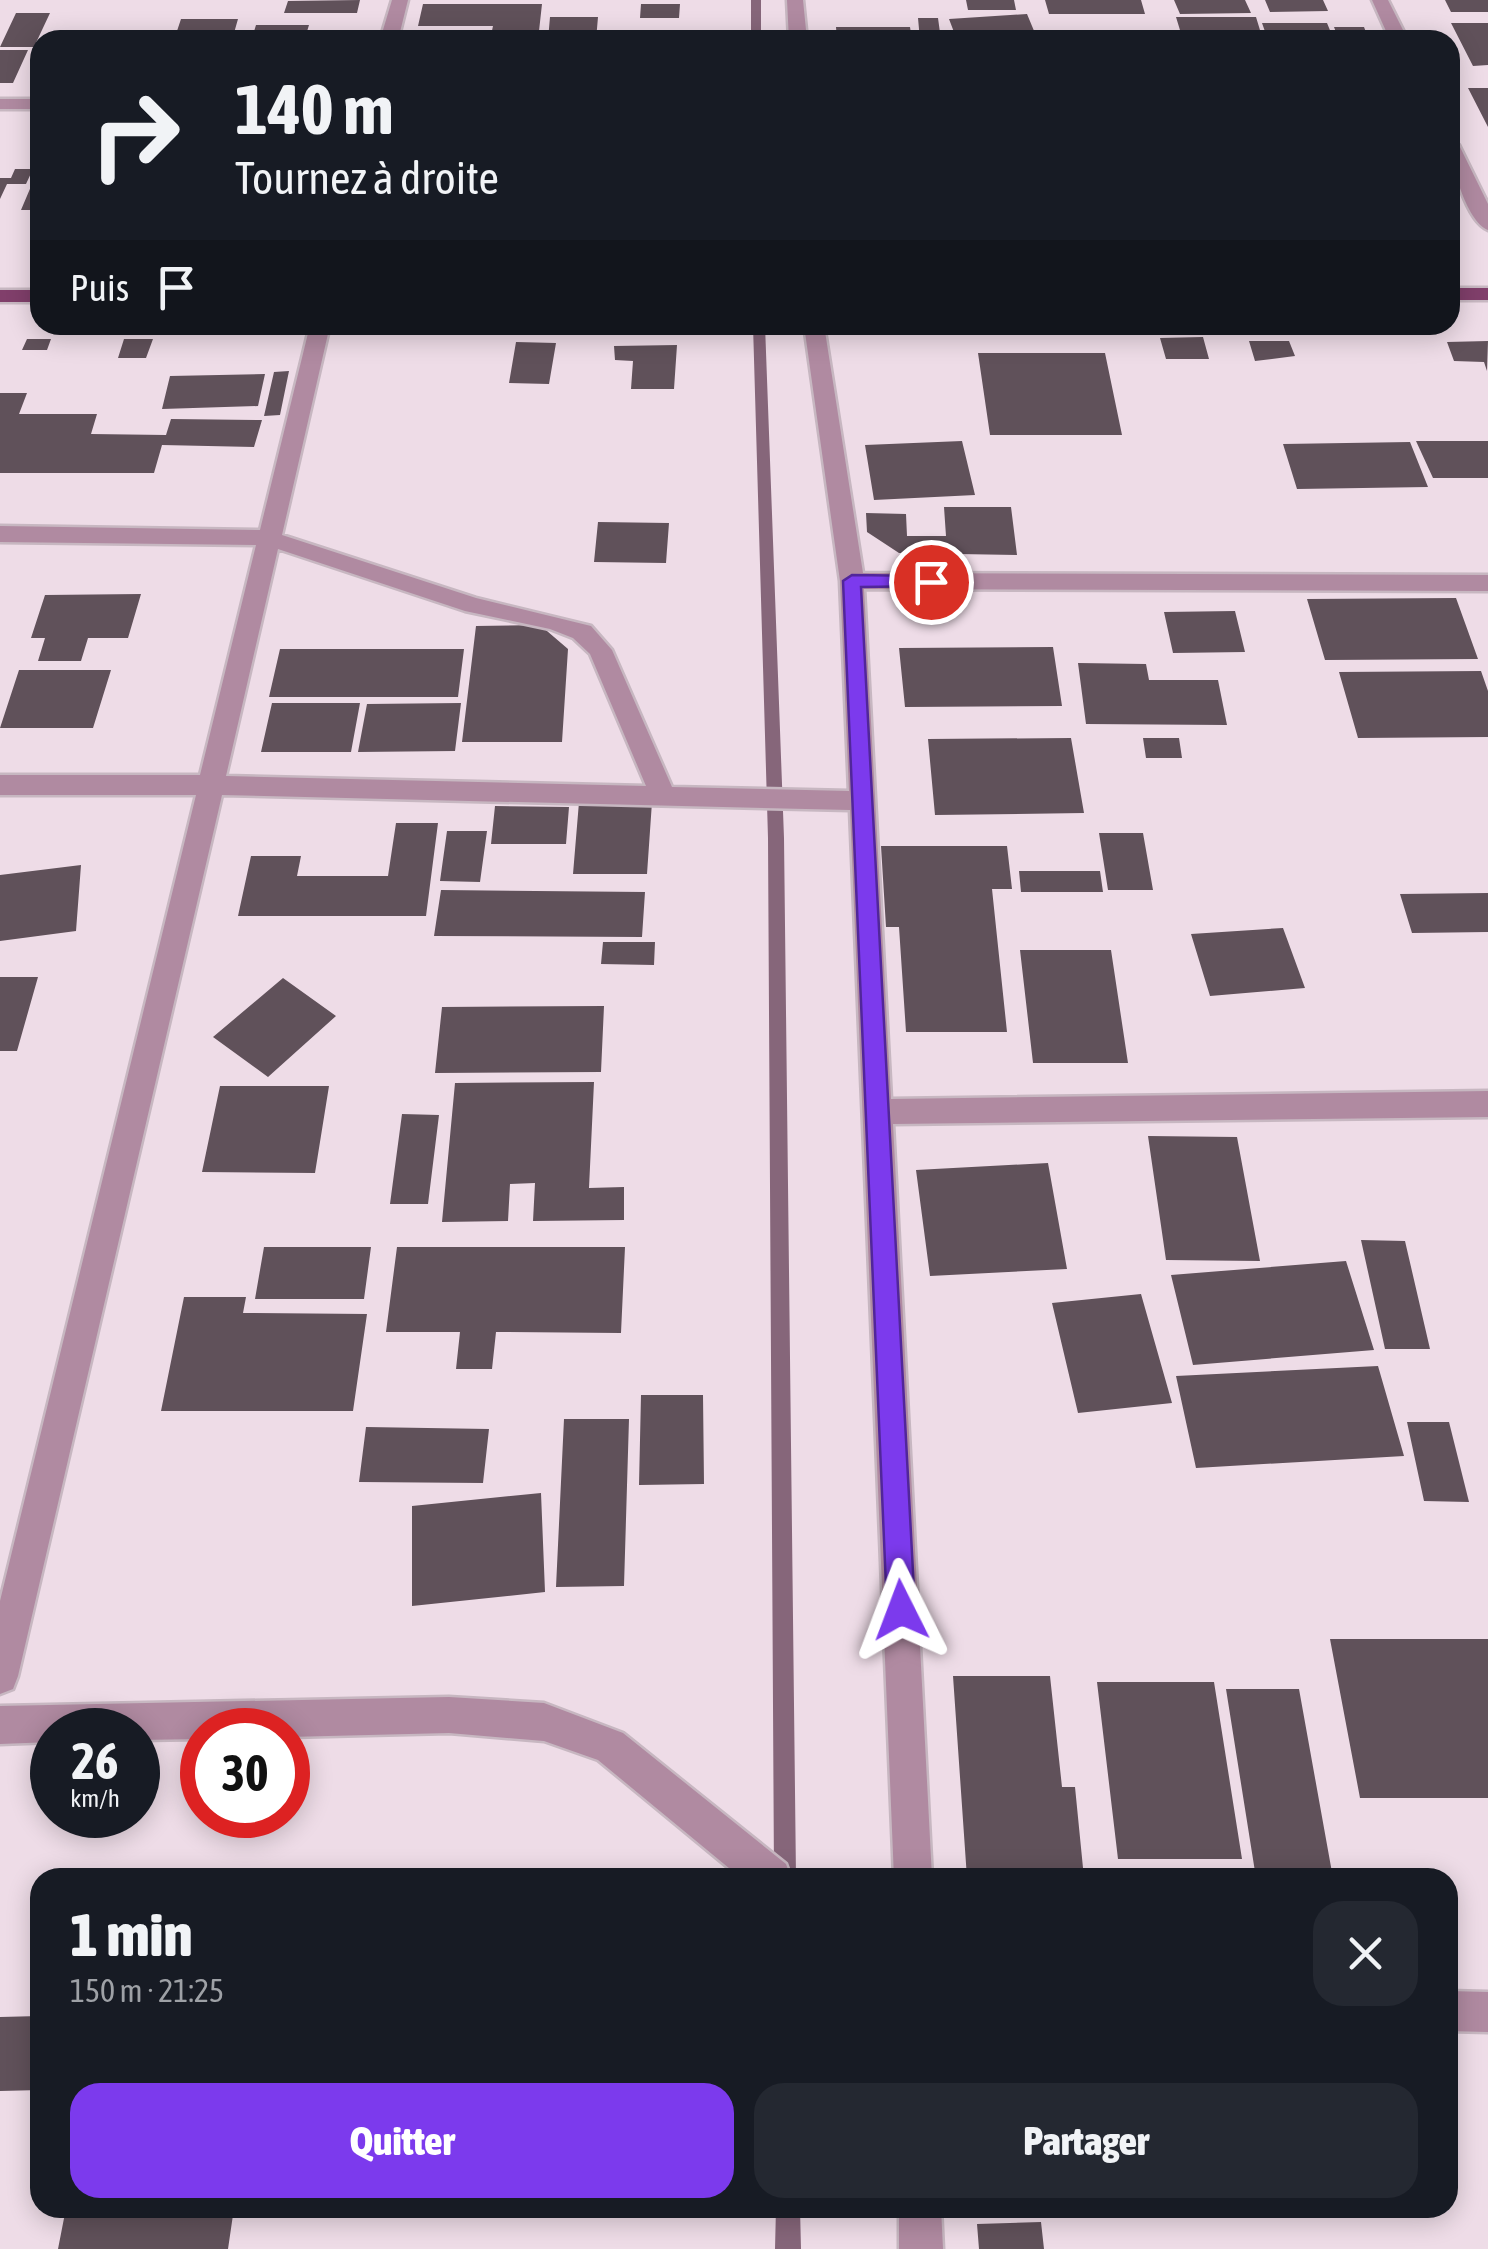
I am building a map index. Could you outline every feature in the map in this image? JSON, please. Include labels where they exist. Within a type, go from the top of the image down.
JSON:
[{"type":"main road","points":[[1460,294],[1488,294]]},
{"type":"main road","points":[[0,296],[30,296]]},
{"type":"street","points":[[392,30],[400,0]]},
{"type":"street","points":[[796,0],[798,30]]},
{"type":"street","points":[[1380,0],[1394,30]]},
{"type":"street","points":[[0,104],[30,104]]},
{"type":"street","points":[[1460,166],[1488,224]]},
{"type":"street","points":[[0,1676],[318,335]]},
{"type":"street","points":[[815,335],[852,581],[914,1868]]},
{"type":"street","points":[[0,534],[268,538],[473,605],[582,632],[600,650],[662,794]]},
{"type":"street","points":[[852,581],[1488,583]]},
{"type":"street","points":[[0,785],[210,785],[863,801]]},
{"type":"street","points":[[878,1112],[1488,1104]]},
{"type":"street","points":[[0,1726],[449,1715],[544,1722],[610,1746],[760,1868]]},
{"type":"street","points":[[1458,2012],[1488,2012]]},
{"type":"street","points":[[920,2218],[921,2249]]},
{"type":"building","points":[[360,0],[357,13],[284,13],[288,1]]},
{"type":"building","points":[[966,0],[1014,0],[1016,10],[968,10]]},
{"type":"building","points":[[1045,0],[1141,0],[1145,14],[1049,14]]},
{"type":"building","points":[[1174,0],[1245,0],[1251,13],[1180,14]]},
{"type":"building","points":[[1265,0],[1323,0],[1328,11],[1270,12]]},
{"type":"building","points":[[1445,0],[1488,0],[1488,12],[1451,12]]},
{"type":"building","points":[[423,4],[542,4],[539,30],[418,26]]},
{"type":"building","points":[[641,4],[680,4],[679,18],[640,18]]},
{"type":"building","points":[[16,13],[50,13],[42,30],[30,30],[30,47],[0,47]]},
{"type":"building","points":[[1027,14],[1034,30],[953,30],[949,19]]},
{"type":"building","points":[[550,17],[598,17],[597,30],[549,30]]},
{"type":"building","points":[[1176,17],[1256,17],[1260,30],[1180,30]]},
{"type":"building","points":[[918,18],[938,18],[940,30],[919,30]]},
{"type":"building","points":[[181,19],[238,19],[235,30],[177,30]]},
{"type":"building","points":[[1262,23],[1327,23],[1330,30],[1264,30]]},
{"type":"building","points":[[1451,23],[1488,23],[1488,65],[1473,66],[1460,41],[1460,30],[1455,30]]},
{"type":"building","points":[[256,25],[309,25],[307,30],[254,30]]},
{"type":"building","points":[[836,27],[910,30],[836,30]]},
{"type":"building","points":[[1334,27],[1365,30],[1335,30]]},
{"type":"building","points":[[0,50],[28,50],[13,83],[0,83]]},
{"type":"building","points":[[1468,88],[1488,88],[1488,127]]},
{"type":"building","points":[[15,169],[30,169],[26,184],[7,184],[0,199],[0,178],[11,178]]},
{"type":"building","points":[[30,189],[30,210],[21,210]]},
{"type":"building","points":[[1203,337],[1209,359],[1166,359],[1160,338]]},
{"type":"building","points":[[27,339],[51,339],[47,350],[22,350]]},
{"type":"building","points":[[124,339],[153,339],[146,358],[118,358]]},
{"type":"building","points":[[1249,341],[1289,341],[1295,356],[1255,361]]},
{"type":"building","points":[[1488,341],[1487,371],[1484,362],[1454,361],[1447,342]]},
{"type":"building","points":[[516,342],[556,343],[549,384],[509,383]]},
{"type":"building","points":[[677,345],[674,389],[631,389],[633,361],[615,360],[614,346]]},
{"type":"building","points":[[978,353],[1105,353],[1122,435],[990,435]]},
{"type":"building","points":[[289,371],[280,415],[264,416],[274,372]]},
{"type":"building","points":[[265,374],[258,406],[162,409],[170,376]]},
{"type":"building","points":[[0,393],[27,393],[19,414],[97,414],[91,434],[166,435],[171,419],[262,420],[254,447],[162,445],[154,473],[0,473]]},
{"type":"building","points":[[962,441],[975,495],[874,500],[865,445]]},
{"type":"building","points":[[1416,441],[1488,441],[1488,478],[1433,478]]},
{"type":"building","points":[[1410,442],[1428,487],[1297,489],[1283,444]]},
{"type":"building","points":[[944,507],[1011,507],[1017,555],[899,553],[867,532],[866,513],[906,514],[907,536],[946,536]]},
{"type":"building","points":[[598,522],[669,523],[666,563],[594,562]]},
{"type":"building","points":[[141,594],[128,638],[88,638],[81,661],[38,661],[45,638],[31,638],[45,595]]},
{"type":"building","points":[[1456,598],[1478,659],[1325,660],[1307,599]]},
{"type":"building","points":[[1235,611],[1245,652],[1173,653],[1164,612]]},
{"type":"building","points":[[540,625],[568,649],[562,742],[462,742],[476,626]]},
{"type":"building","points":[[1053,647],[1062,706],[905,707],[899,648]]},
{"type":"building","points":[[280,649],[464,649],[458,697],[269,697]]},
{"type":"building","points":[[1078,663],[1146,664],[1149,680],[1218,680],[1227,725],[1086,724]]},
{"type":"building","points":[[19,670],[111,670],[93,728],[0,728]]},
{"type":"building","points":[[1481,671],[1488,691],[1488,737],[1358,738],[1339,672]]},
{"type":"building","points":[[272,703],[360,703],[351,752],[261,752]]},
{"type":"building","points":[[461,703],[455,751],[358,752],[367,704]]},
{"type":"building","points":[[1071,738],[1084,813],[935,815],[928,739]]},
{"type":"building","points":[[1143,738],[1179,738],[1182,758],[1146,758]]},
{"type":"building","points":[[579,802],[652,802],[647,874],[573,874]]},
{"type":"building","points":[[495,806],[569,807],[566,844],[491,844]]},
{"type":"building","points":[[396,823],[438,823],[426,916],[238,916],[251,856],[301,856],[297,876],[388,876]]},
{"type":"building","points":[[447,831],[487,831],[480,882],[440,881]]},
{"type":"building","points":[[1099,833],[1143,833],[1153,890],[1108,890]]},
{"type":"building","points":[[881,846],[1007,846],[1012,889],[992,889],[1007,1032],[906,1032],[899,927],[886,927]]},
{"type":"building","points":[[81,865],[76,931],[0,941],[0,875]]},
{"type":"building","points":[[1019,871],[1100,871],[1103,892],[1021,892]]},
{"type":"building","points":[[441,890],[645,892],[642,937],[434,936]]},
{"type":"building","points":[[1488,893],[1488,932],[1412,933],[1400,894]]},
{"type":"building","points":[[1283,928],[1305,988],[1210,996],[1191,934]]},
{"type":"building","points":[[603,942],[655,942],[654,965],[601,964]]},
{"type":"building","points":[[1020,950],[1111,950],[1128,1063],[1033,1063]]},
{"type":"building","points":[[0,977],[38,977],[17,1051],[0,1051]]},
{"type":"building","points":[[283,978],[336,1016],[268,1077],[213,1037]]},
{"type":"building","points":[[604,1006],[601,1072],[435,1073],[442,1007]]},
{"type":"building","points":[[594,1082],[589,1188],[624,1187],[624,1220],[533,1221],[535,1183],[510,1184],[508,1221],[442,1222],[455,1083]]},
{"type":"building","points":[[220,1086],[329,1086],[315,1173],[202,1172]]},
{"type":"building","points":[[402,1114],[439,1115],[428,1204],[390,1204]]},
{"type":"building","points":[[1148,1136],[1237,1137],[1260,1261],[1166,1260]]},
{"type":"building","points":[[1048,1163],[1067,1269],[930,1276],[916,1170]]},
{"type":"building","points":[[1361,1240],[1405,1241],[1430,1349],[1385,1349]]},
{"type":"building","points":[[264,1247],[371,1247],[364,1299],[255,1299]]},
{"type":"building","points":[[397,1247],[625,1247],[621,1333],[496,1332],[492,1369],[456,1369],[460,1332],[386,1332]]},
{"type":"building","points":[[1346,1261],[1374,1350],[1193,1365],[1171,1275]]},
{"type":"building","points":[[1141,1294],[1172,1403],[1078,1413],[1052,1303]]},
{"type":"building","points":[[184,1297],[246,1297],[243,1313],[367,1314],[353,1411],[161,1411]]},
{"type":"building","points":[[1378,1366],[1404,1456],[1196,1468],[1176,1376]]},
{"type":"building","points":[[641,1395],[703,1395],[704,1484],[639,1485]]},
{"type":"building","points":[[564,1419],[629,1419],[624,1586],[556,1587]]},
{"type":"building","points":[[1407,1422],[1449,1422],[1469,1502],[1424,1501]]},
{"type":"building","points":[[366,1427],[489,1429],[483,1483],[359,1482]]},
{"type":"building","points":[[541,1493],[545,1592],[412,1606],[412,1506]]},
{"type":"building","points":[[1330,1639],[1488,1639],[1488,1798],[1360,1798]]},
{"type":"building","points":[[953,1676],[1050,1676],[1062,1787],[1075,1787],[1083,1868],[966,1868]]},
{"type":"building","points":[[1097,1682],[1214,1682],[1242,1859],[1118,1859]]},
{"type":"building","points":[[1226,1689],[1299,1689],[1331,1868],[1254,1868]]},
{"type":"building","points":[[30,2016],[30,2090],[0,2091],[0,2017]]},
{"type":"building","points":[[64,2218],[233,2218],[228,2249],[58,2249]]},
{"type":"building","points":[[1041,2222],[1044,2249],[979,2249],[977,2224]]},
{"type":"waterway","points":[[756,0],[756,30]]},
{"type":"waterway","points":[[759,335],[776,838],[785,1868]]},
{"type":"waterway","points":[[788,2218],[788,2249]]},
{"type":"route","points":[[901,1610],[852,581],[931,582]]}]
